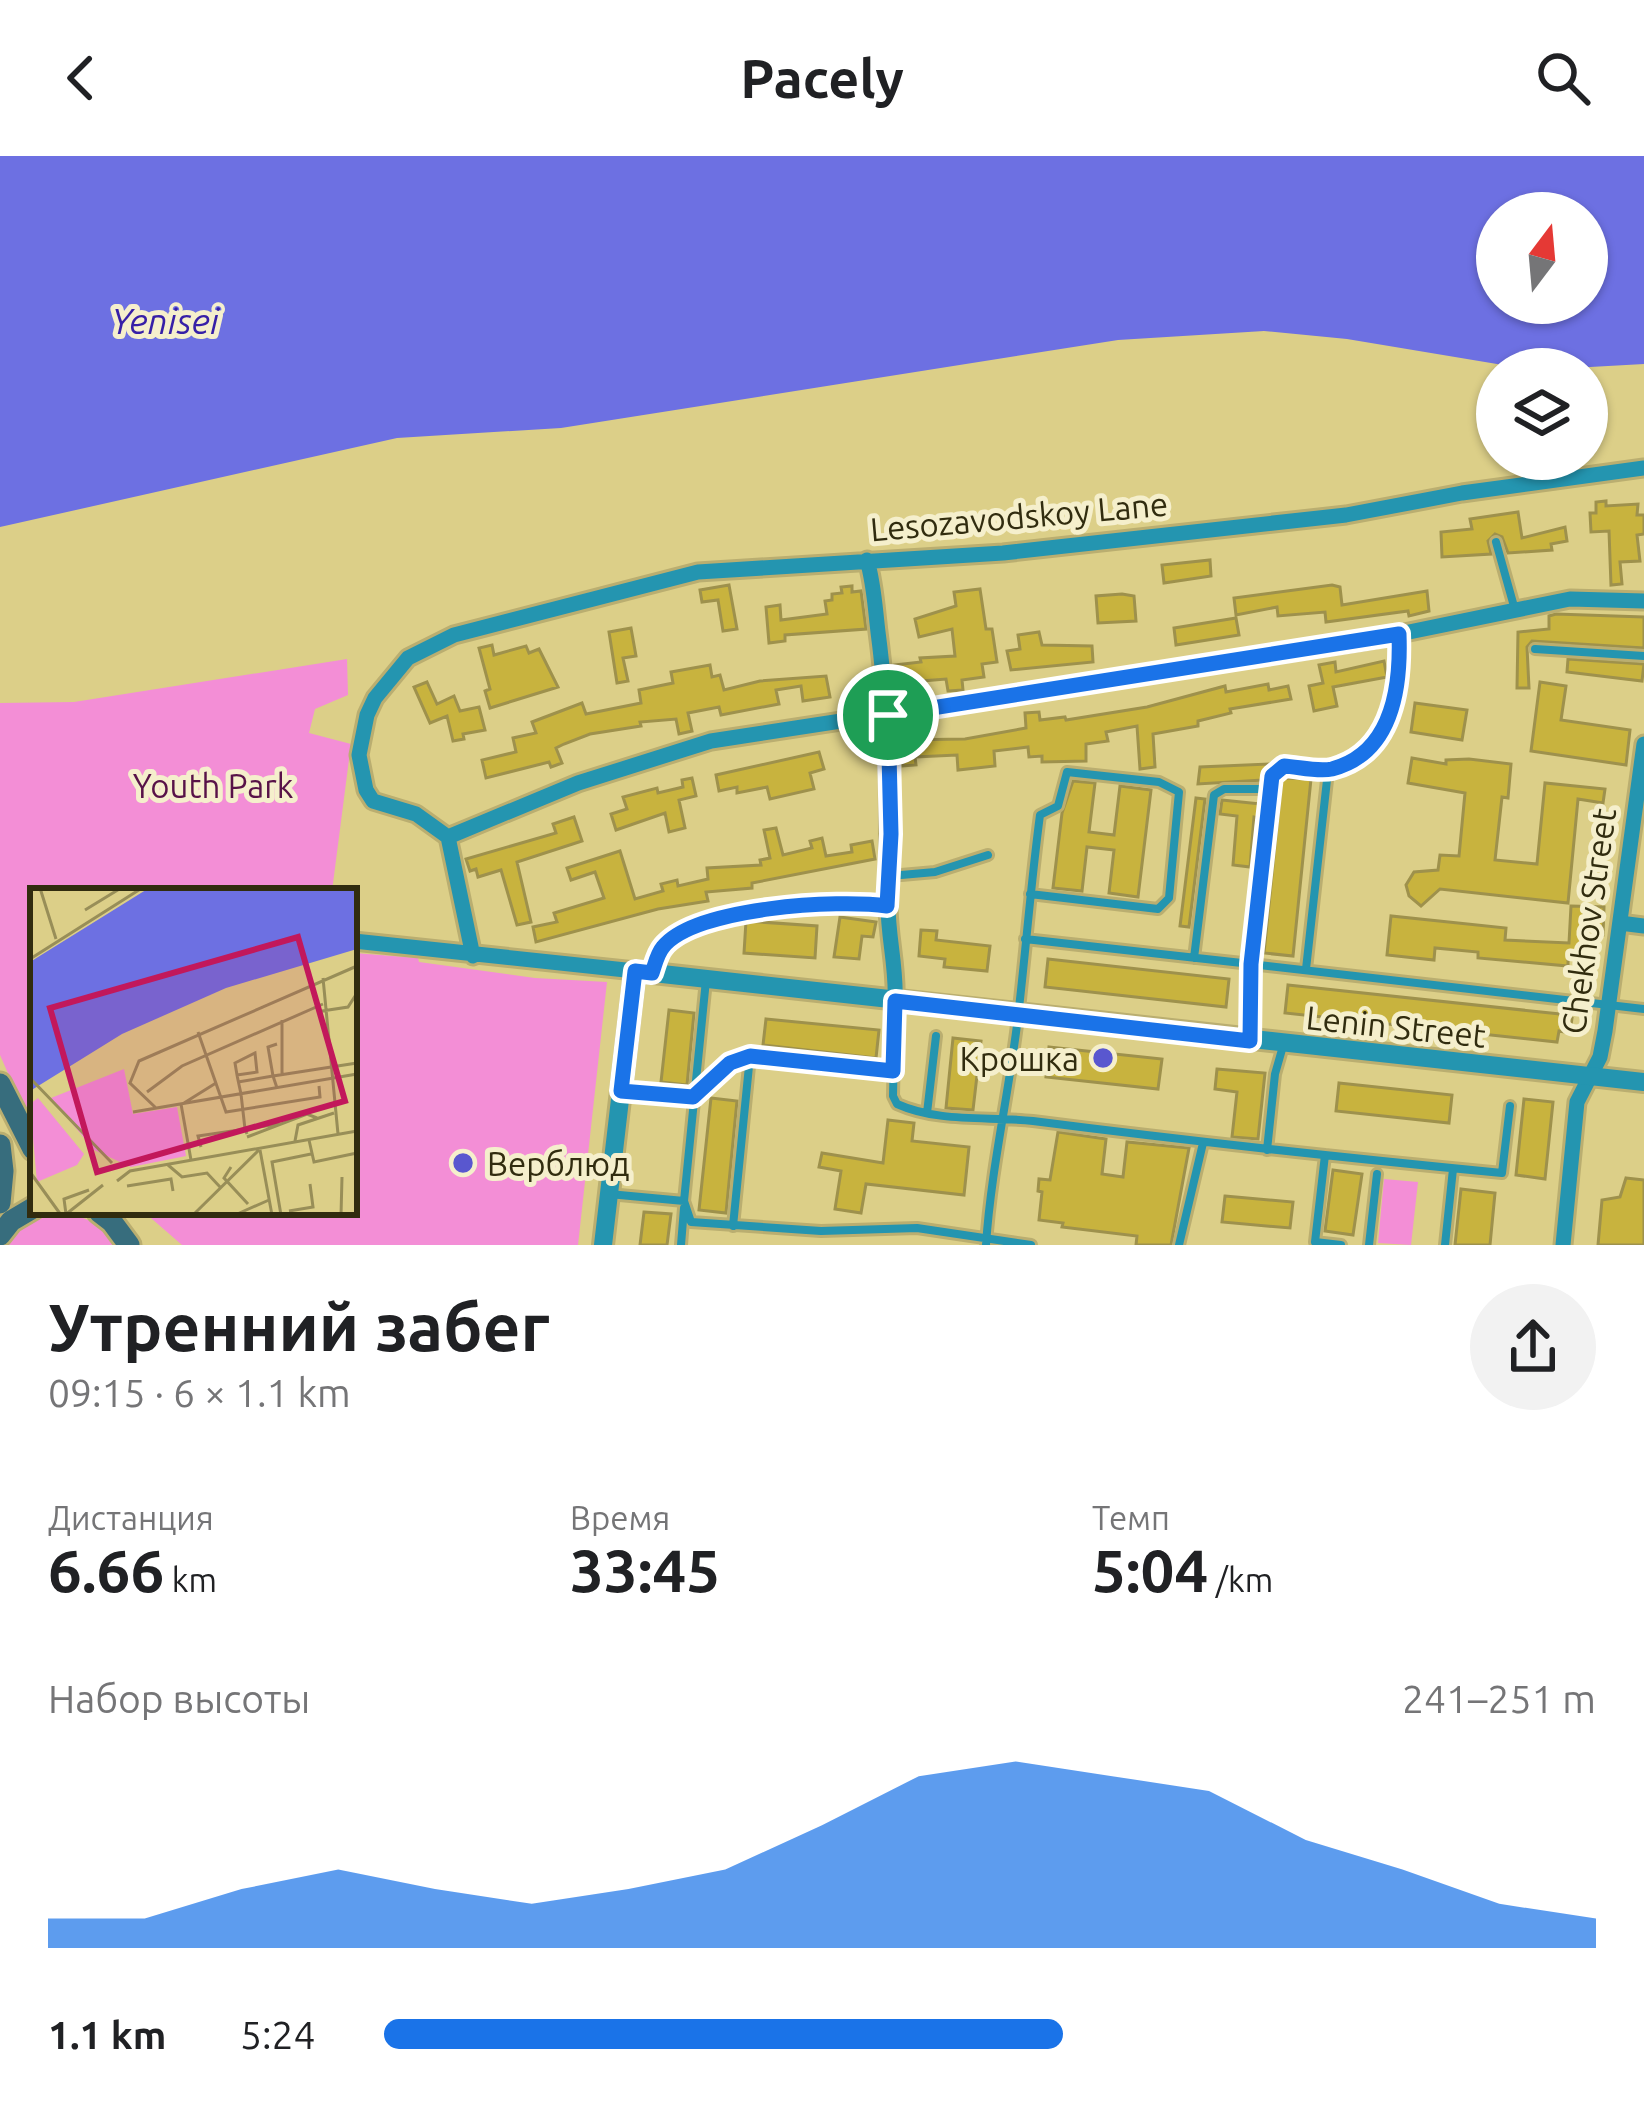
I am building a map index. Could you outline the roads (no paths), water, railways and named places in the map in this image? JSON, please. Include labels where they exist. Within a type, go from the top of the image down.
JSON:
[{"type":"main road","points":[[0,1084],[30,1143]]},
{"type":"main road","points":[[0,1144],[0,1203]]},
{"type":"main road","points":[[0,1235],[11,1221],[30,1210]]},
{"type":"main road","points":[[105,1215],[132,1245]]},
{"type":"street","name":"Lesozavodskoy Lane","points":[[448,837],[416,814],[379,806],[369,795],[359,755],[367,715],[388,678],[408,658],[454,635],[698,572],[1003,553],[1346,515],[1462,493],[1644,468]]},
{"type":"street","points":[[867,560],[875,586],[888,715],[887,906],[895,1001]]},
{"type":"street","points":[[473,956],[448,837],[578,783],[711,741],[1399,634],[1570,599],[1644,601]]},
{"type":"street","name":"Chekhov Street","points":[[1563,1245],[1576,1102],[1600,1057],[1644,746]]},
{"type":"street","points":[[1620,923],[1644,926]]},
{"type":"street","name":"Lenin Street","points":[[357,941],[1644,1082]]},
{"type":"street","points":[[604,1245],[621,1091],[643,972]]},
{"type":"lane","points":[[1496,542],[1515,610]]},
{"type":"lane","points":[[1250,1041],[1251,964],[1272,776],[1280,767],[1328,770],[1361,754],[1388,721],[1396,701],[1399,634]]},
{"type":"lane","points":[[1535,649],[1644,656]]},
{"type":"lane","points":[[1306,969],[1328,770]]},
{"type":"lane","points":[[986,1242],[1018,1016],[1025,939],[1030,894],[1040,815],[1058,806],[1067,772],[1160,782],[1179,792],[1169,898],[1158,910],[1030,894]]},
{"type":"lane","points":[[1194,958],[1214,795],[1224,789],[1269,789]]},
{"type":"lane","points":[[889,876],[934,872],[988,855]]},
{"type":"lane","points":[[643,972],[668,942],[721,917],[792,907],[887,906]]},
{"type":"lane","points":[[1025,939],[1644,1010]]},
{"type":"lane","points":[[681,1245],[706,979]]},
{"type":"lane","points":[[895,1001],[897,1104],[927,1113],[1502,1173],[1510,1106]]},
{"type":"lane","points":[[927,1113],[935,1036]]},
{"type":"lane","points":[[1267,1150],[1275,1075],[1284,1045]]},
{"type":"lane","points":[[621,1091],[693,1097],[730,1063],[750,1056],[893,1071]]},
{"type":"lane","points":[[733,1226],[750,1056]]},
{"type":"lane","points":[[1179,1245],[1203,1143]]},
{"type":"lane","points":[[1325,1155],[1315,1242],[1342,1245]]},
{"type":"lane","points":[[1445,1245],[1453,1168]]},
{"type":"lane","points":[[1369,1245],[1377,1174]]},
{"type":"lane","points":[[609,1194],[685,1201]]},
{"type":"lane","points":[[685,1201],[691,1222],[820,1231],[917,1228],[986,1242],[1031,1245]]},
{"type":"water","name":"Yenisei","points":[[0,156],[1644,156],[1644,364],[1608,366],[1608,348],[1476,348],[1476,360],[1264,331],[1118,340],[561,428],[397,438],[0,527]]},
{"type":"place","name":"Крошка","points":[[1103,1058]]},
{"type":"place","name":"Верблюд","points":[[463,1163]]},
{"type":"park label","name":"Youth Park","points":[[213,785]]}]
